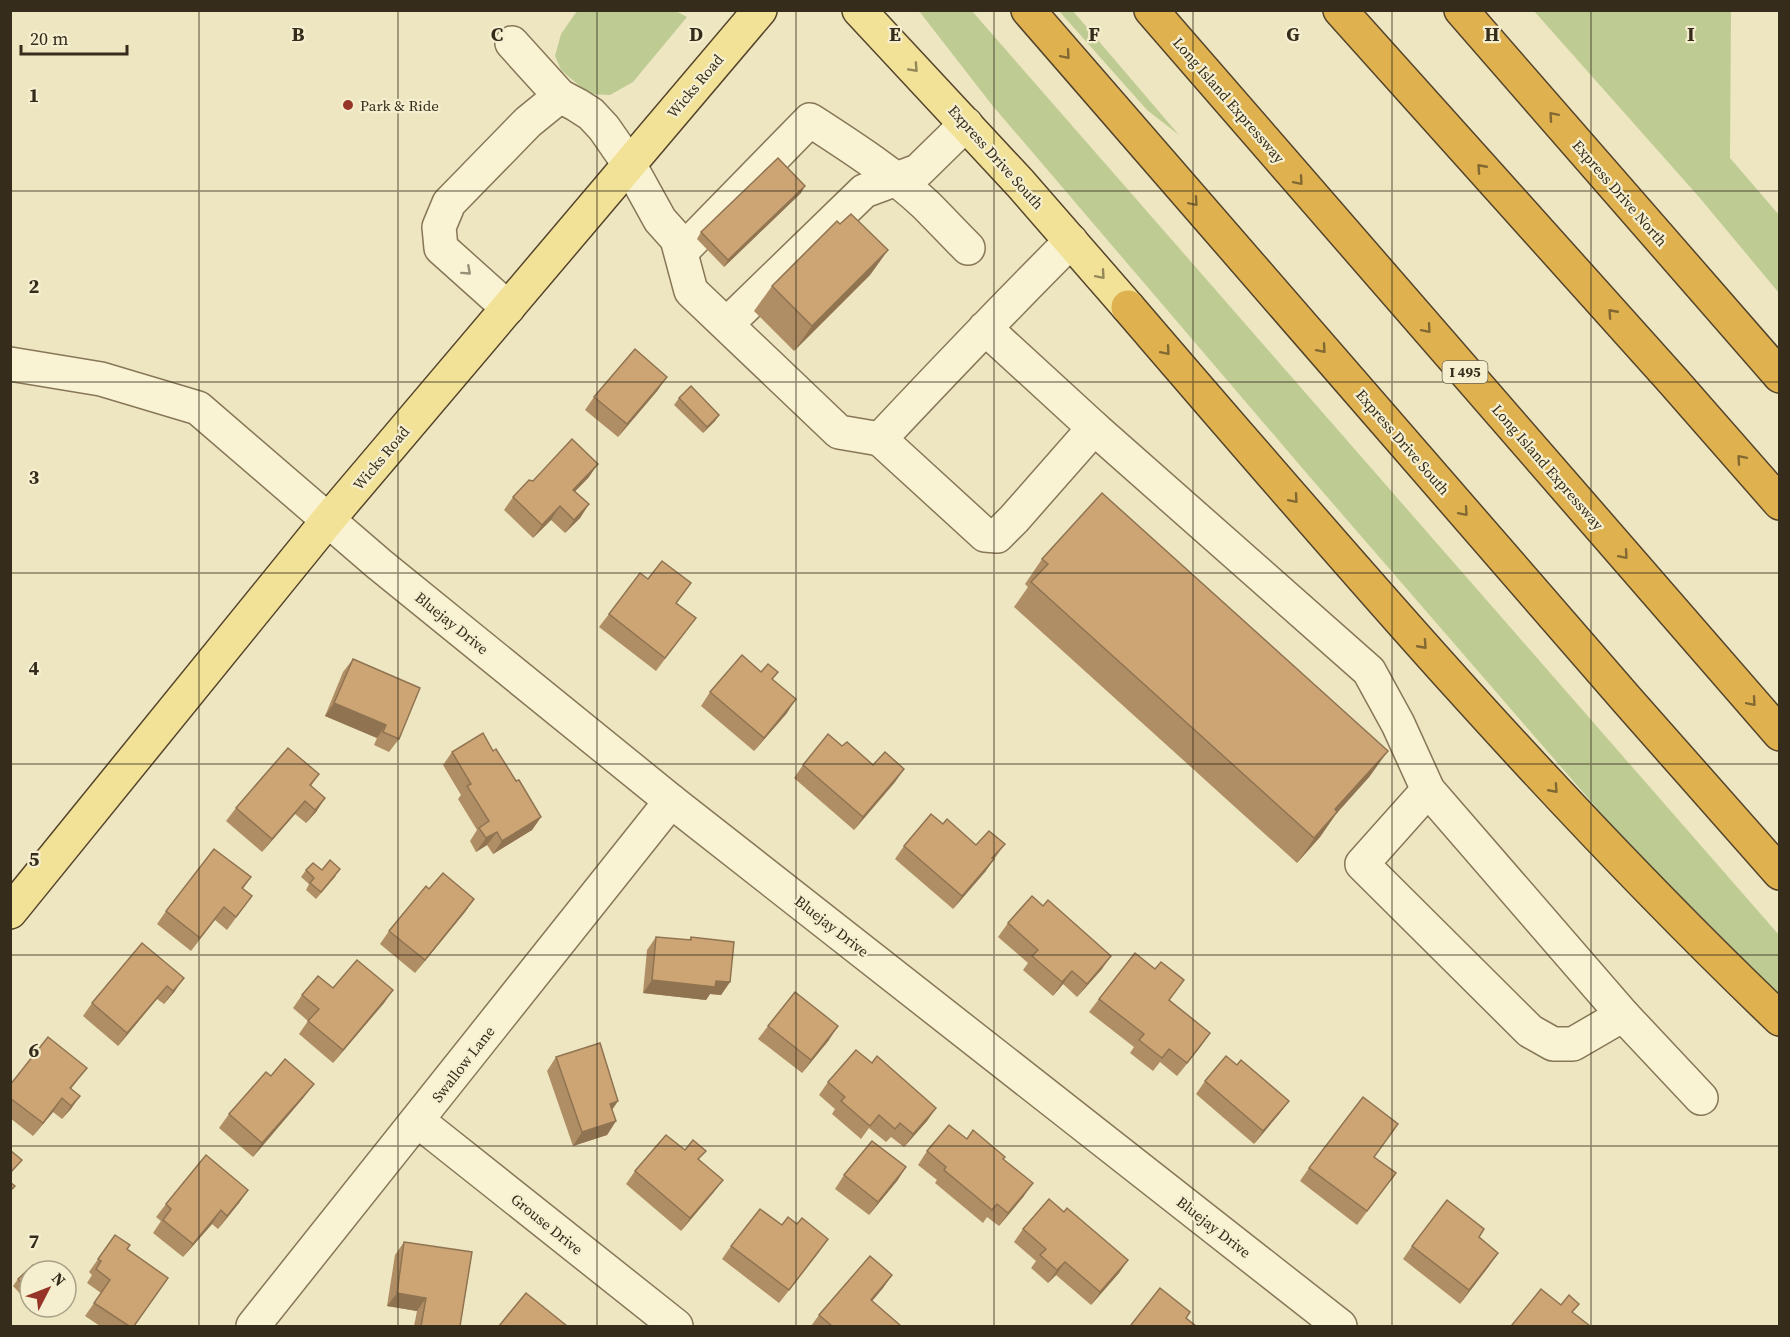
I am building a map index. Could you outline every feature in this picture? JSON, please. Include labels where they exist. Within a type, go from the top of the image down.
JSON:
[{"type":"highway","name":"Express Drive South","points":[[1028,10],[1779,873]]},
{"type":"highway","name":"Long Island Expressway","points":[[1151,10],[1779,734]]},
{"type":"highway","points":[[1340,10],[1673,381],[1779,503]]},
{"type":"highway","name":"Express Drive North","points":[[1461,10],[1779,376]]},
{"type":"highway","points":[[1646,223],[1779,342]]},
{"type":"highway","points":[[1128,307],[1341,554],[1547,783],[1640,882],[1779,1019]]},
{"type":"main road","name":"Wicks Road","points":[[10,912],[328,520],[760,10]]},
{"type":"main road","name":"Express Drive South","points":[[859,10],[966,124],[1128,307]]},
{"type":"street","points":[[512,43],[560,96],[591,114],[604,128],[629,164],[660,220],[677,239],[691,291],[839,432],[880,439],[985,535],[997,536],[1094,428]]},
{"type":"street","points":[[508,308],[441,248],[439,227],[449,203],[528,123],[560,96]]},
{"type":"street","points":[[682,251],[810,120],[896,180],[925,204],[968,248]]},
{"type":"street","points":[[727,324],[864,191],[918,171],[966,124]]},
{"type":"street","points":[[880,439],[1071,241]]},
{"type":"street","points":[[986,328],[1094,428],[1369,671],[1398,724],[1428,790],[1623,1015],[1701,1098]]},
{"type":"street","name":"Bluejay Drive","points":[[10,364],[101,379],[198,408],[379,564],[671,801],[1340,1326]]},
{"type":"street","points":[[1428,790],[1362,864],[1530,1031],[1553,1044],[1573,1044],[1623,1015]]},
{"type":"street","name":"Swallow Lane","points":[[253,1326],[671,801]]},
{"type":"street","name":"Grouse Drive","points":[[418,1121],[676,1326]]},
{"type":"green space","points":[[577,11],[676,11],[687,17],[633,82],[610,95],[589,94],[561,70],[555,56],[561,34]]},
{"type":"green space","points":[[919,11],[972,11],[1779,935],[1779,1000],[1685,910],[1309,476],[992,105]]},
{"type":"green space","points":[[1059,11],[1073,11],[1179,135],[1147,110]]},
{"type":"green space","points":[[1534,11],[1731,11],[1730,158],[1779,215],[1779,293],[1699,197]]},
{"type":"building","points":[[778,158],[805,186],[728,260],[701,232]]},
{"type":"building","points":[[851,214],[888,250],[812,326],[772,286],[837,221],[840,224]]},
{"type":"building","points":[[635,349],[667,377],[627,424],[594,397]]},
{"type":"building","points":[[691,386],[719,415],[707,427],[679,398]]},
{"type":"building","points":[[572,439],[598,464],[573,490],[589,504],[574,520],[560,506],[542,525],[513,497],[529,480],[533,481]]},
{"type":"building","points":[[1102,493],[1388,751],[1335,809],[1337,812],[1314,838],[1031,582],[1048,564],[1042,559]]},
{"type":"building","points":[[662,561],[691,583],[676,603],[696,618],[665,658],[609,614],[640,573],[648,579]]},
{"type":"building","points":[[742,655],[761,672],[768,664],[778,672],[772,679],[796,699],[764,738],[710,692]]},
{"type":"building","points":[[353,659],[420,688],[399,739],[383,732],[386,725],[334,703]]},
{"type":"building","points":[[483,733],[493,751],[496,749],[516,781],[519,780],[541,817],[502,841],[497,832],[486,838],[479,828],[489,821],[467,786],[471,784],[452,752]]},
{"type":"building","points":[[828,734],[842,746],[847,742],[873,765],[885,752],[904,769],[863,817],[803,765]]},
{"type":"building","points":[[288,748],[319,774],[310,785],[325,798],[315,810],[305,801],[272,839],[236,808]]},
{"type":"building","points":[[931,814],[943,824],[947,819],[976,845],[989,831],[1005,844],[962,896],[904,846]]},
{"type":"building","points":[[214,849],[251,877],[242,888],[252,896],[236,917],[224,907],[200,938],[166,911]]},
{"type":"building","points":[[330,860],[340,869],[321,892],[310,883],[314,878],[306,870],[313,863],[322,870]]},
{"type":"building","points":[[443,873],[474,899],[425,960],[389,931],[426,886],[429,889]]},
{"type":"building","points":[[1032,896],[1043,906],[1048,900],[1111,956],[1087,984],[1072,971],[1062,982],[1032,956],[1038,950],[1008,923]]},
{"type":"building","points":[[656,937],[691,940],[691,937],[734,942],[730,982],[716,981],[715,987],[652,980]]},
{"type":"building","points":[[142,943],[184,978],[173,991],[167,986],[127,1033],[92,1003]]},
{"type":"building","points":[[1135,953],[1155,969],[1161,962],[1184,980],[1169,1000],[1210,1033],[1187,1063],[1169,1049],[1162,1058],[1139,1040],[1144,1034],[1099,999]]},
{"type":"building","points":[[357,960],[393,990],[343,1050],[308,1021],[319,1009],[302,995],[318,976],[333,988]]},
{"type":"building","points":[[795,992],[838,1026],[811,1060],[768,1026]]},
{"type":"building","points":[[48,1037],[87,1068],[70,1088],[80,1096],[71,1106],[62,1098],[43,1123],[10,1098],[10,1085]]},
{"type":"building","points":[[600,1043],[618,1101],[610,1104],[616,1121],[582,1132],[556,1057]]},
{"type":"building","points":[[856,1050],[872,1063],[877,1056],[936,1108],[913,1134],[900,1123],[895,1129],[879,1115],[870,1126],[841,1101],[845,1097],[828,1082]]},
{"type":"building","points":[[1226,1056],[1237,1065],[1241,1060],[1289,1101],[1263,1131],[1205,1081]]},
{"type":"building","points":[[285,1059],[314,1084],[262,1143],[229,1114],[266,1072],[271,1076]]},
{"type":"building","points":[[1363,1097],[1398,1124],[1374,1157],[1396,1173],[1367,1211],[1309,1168]]},
{"type":"building","points":[[949,1125],[967,1139],[973,1130],[1005,1157],[1003,1159],[1033,1183],[1008,1213],[997,1204],[992,1210],[944,1170],[946,1167],[927,1151]]},
{"type":"building","points":[[666,1135],[685,1150],[693,1140],[706,1151],[698,1159],[723,1180],[690,1218],[635,1171]]},
{"type":"building","points":[[872,1141],[906,1167],[878,1202],[844,1175]]},
{"type":"building","points":[[10,1150],[22,1160],[10,1173]]},
{"type":"building","points":[[206,1155],[248,1190],[227,1216],[221,1210],[193,1244],[163,1220],[171,1209],[166,1204]]},
{"type":"building","points":[[1049,1199],[1064,1212],[1067,1208],[1128,1260],[1100,1292],[1065,1262],[1057,1270],[1040,1255],[1046,1249],[1023,1229]]},
{"type":"building","points":[[1447,1200],[1484,1229],[1479,1237],[1498,1253],[1469,1290],[1412,1246]]},
{"type":"building","points":[[760,1209],[782,1225],[788,1217],[797,1224],[802,1218],[828,1239],[789,1290],[731,1246]]},
{"type":"building","points":[[115,1235],[130,1245],[127,1249],[168,1278],[134,1326],[129,1326],[94,1303],[110,1280],[96,1269],[101,1261],[98,1259]]},
{"type":"building","points":[[404,1242],[472,1252],[460,1326],[421,1326],[426,1298],[397,1293]]},
{"type":"building","points":[[870,1256],[892,1275],[871,1300],[901,1326],[832,1326],[819,1315]]},
{"type":"building","points":[[1160,1288],[1190,1312],[1186,1318],[1196,1326],[1131,1325]]},
{"type":"building","points":[[1541,1289],[1561,1305],[1569,1295],[1579,1304],[1572,1312],[1590,1326],[1513,1326]]},
{"type":"building","points":[[526,1293],[567,1326],[499,1326]]},
{"type":"place","name":"Park & Ride","points":[[348,105]]}]
